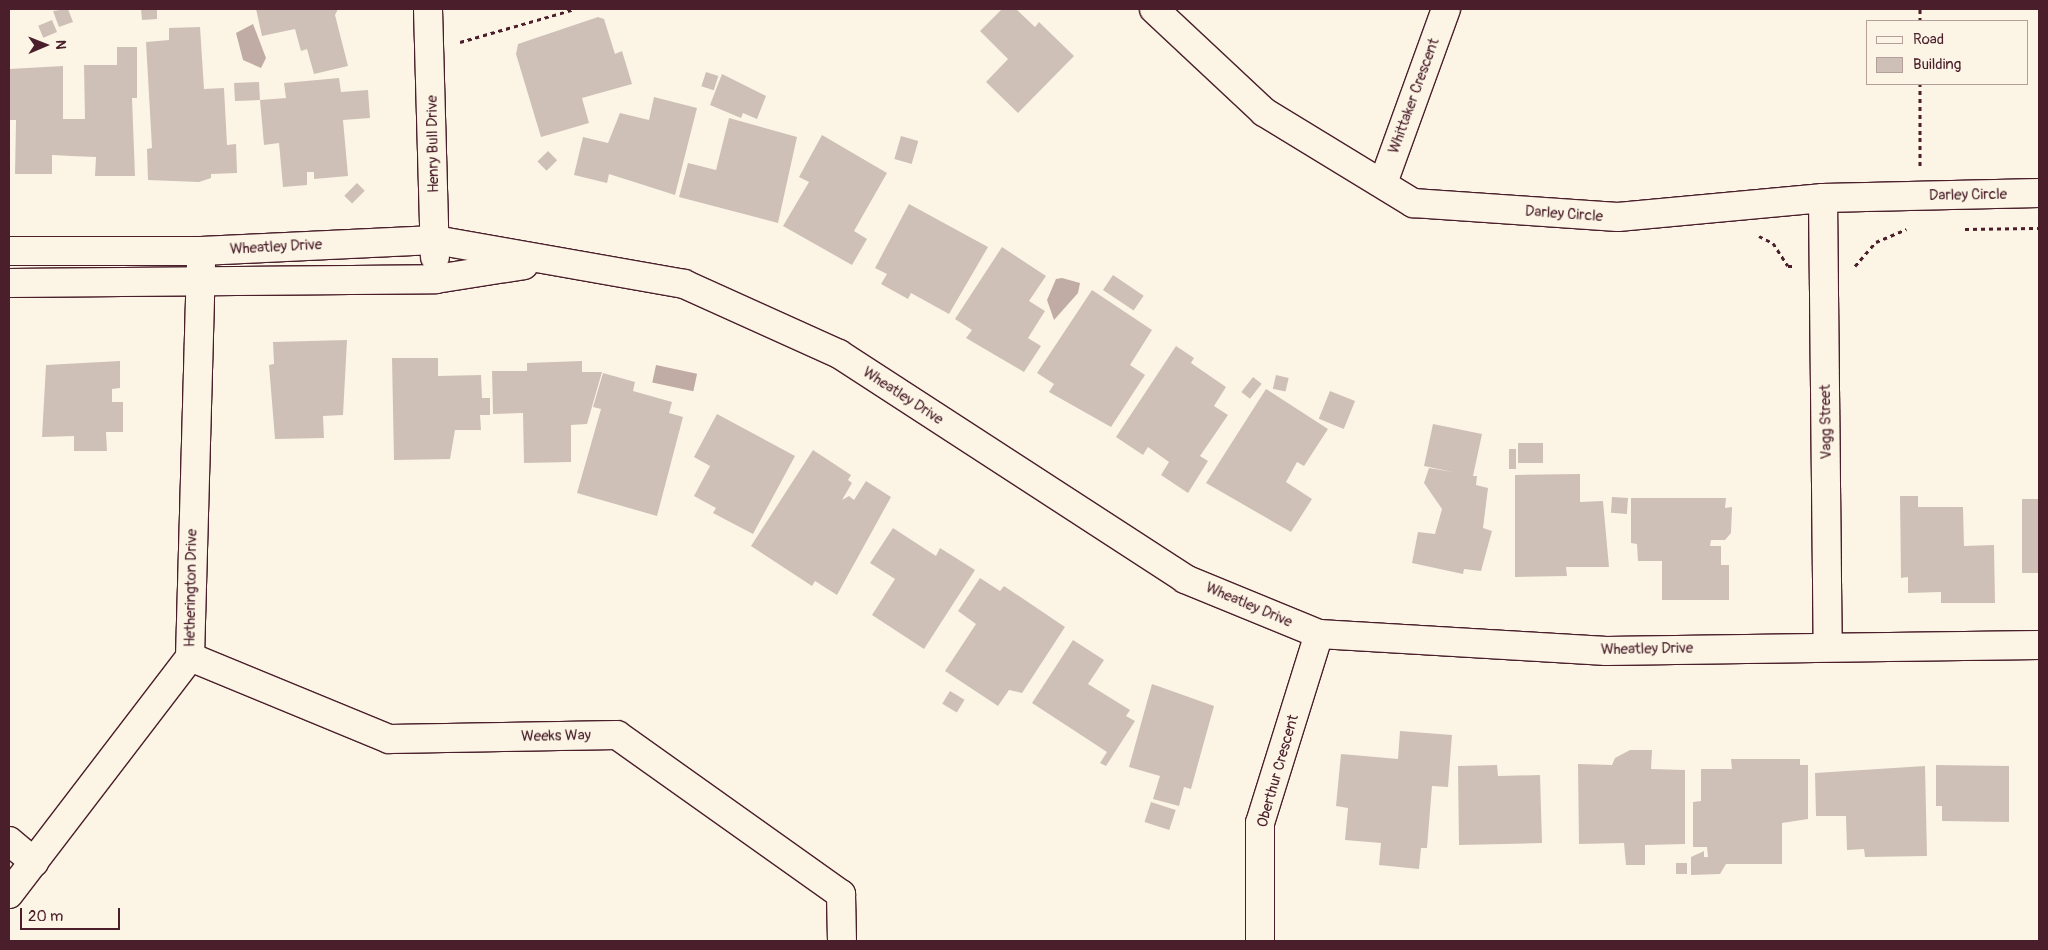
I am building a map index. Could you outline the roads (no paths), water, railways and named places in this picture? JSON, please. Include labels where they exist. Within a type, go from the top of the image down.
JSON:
[{"type":"street","name":"Henry Bull Drive","points":[[428,9],[432,46],[436,279]]},
{"type":"street","name":"Darley Circle","points":[[1154,9],[1264,112],[1313,146],[1383,182],[1413,203],[1618,217],[1823,198],[2039,193]]},
{"type":"street","name":"Whittaker Crescent","points":[[1383,182],[1446,9]]},
{"type":"street","name":"Vagg Street","points":[[1823,198],[1828,646]]},
{"type":"street","name":"Wheatley Drive","points":[[9,251],[201,251],[435,240],[540,262],[684,284],[840,354],[1185,579],[1319,634],[1606,651],[1828,646],[2039,645]]},
{"type":"street","name":"Hetherington Drive","points":[[9,894],[190,657],[201,251]]},
{"type":"street","name":"Wheatley Drive","points":[[9,283],[199,279],[436,279],[540,262]]},
{"type":"street","name":"Oberthur Crescent","points":[[1260,941],[1260,823],[1319,634]]},
{"type":"street","name":"Weeks Way","points":[[190,657],[389,739],[617,735],[840,894],[842,941]]},
{"type":"street","points":[[9,841],[34,862]]}]
